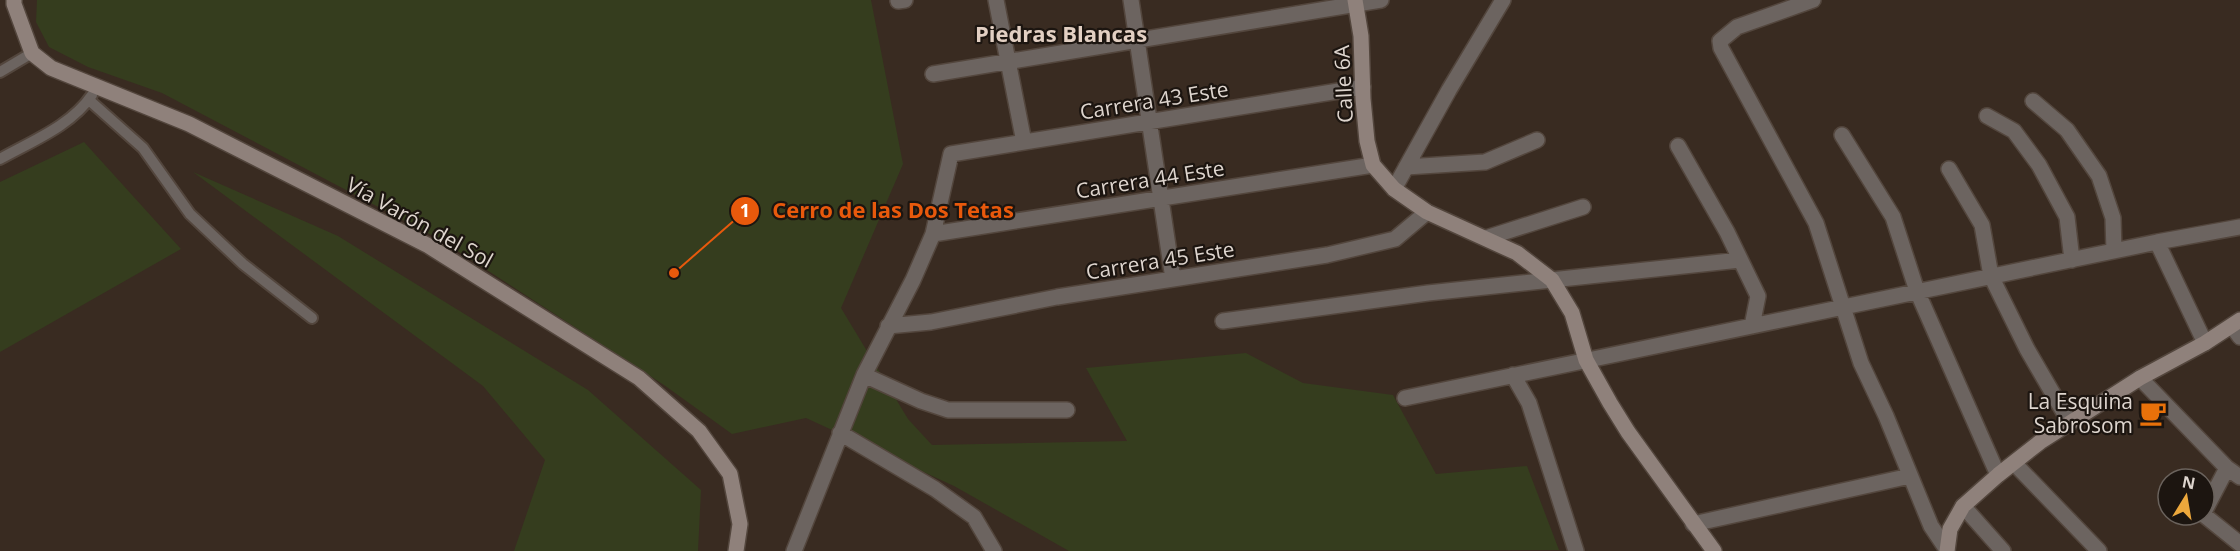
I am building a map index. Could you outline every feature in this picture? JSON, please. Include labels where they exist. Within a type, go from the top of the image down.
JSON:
[{"type":"street","points":[[14,0],[32,53]]},
{"type":"street","points":[[996,0],[1024,142]]},
{"type":"street","points":[[1131,0],[1173,279]]},
{"type":"street","points":[[933,74],[1355,2],[1381,0]]},
{"type":"street","points":[[1394,189],[1449,90],[1503,0]]},
{"type":"street","points":[[1813,0],[1780,6],[1737,27],[1720,41],[1721,48],[1816,223],[1841,307],[1861,363],[1886,416],[1931,526],[1947,550]]},
{"type":"street","name":"Calle 6A","points":[[1355,2],[1361,36],[1367,141],[1373,165]]},
{"type":"street","name":"Vía Varón del Sol","points":[[32,53],[51,68],[93,94],[189,124],[427,245],[639,378],[699,431],[730,474],[740,524],[736,551]]},
{"type":"street","name":"Carrera 43 Este","points":[[933,234],[951,154],[1364,87]]},
{"type":"street","points":[[2033,101],[2067,130],[2099,176],[2113,218],[2114,251]]},
{"type":"street","points":[[1987,116],[2013,131],[2039,165],[2067,217],[2072,260]]},
{"type":"street","points":[[1842,135],[1893,217],[1917,291],[1998,475]]},
{"type":"street","points":[[1406,167],[1485,162],[1537,140]]},
{"type":"street","points":[[1678,146],[1727,232],[1758,296],[1752,326]]},
{"type":"street","points":[[1373,165],[1394,189],[1427,212],[1517,253],[1552,280],[1572,313],[1586,360],[1628,432],[1713,551]]},
{"type":"street","name":"Carrera 44 Este","points":[[933,234],[1373,165]]},
{"type":"street","points":[[1949,169],[1982,225],[1991,276],[2026,349],[2070,423]]},
{"type":"street","points":[[1486,238],[1583,207]]},
{"type":"street","name":"Carrera 45 Este","points":[[888,326],[931,322],[1057,297],[1327,255],[1395,239],[1427,212]]},
{"type":"street","points":[[1405,398],[1917,291],[2240,227]]},
{"type":"street","points":[[794,551],[864,375],[913,280],[933,234]]},
{"type":"street","points":[[2157,242],[2205,343]]},
{"type":"street","points":[[1223,321],[1428,292],[1740,260]]},
{"type":"street","points":[[1947,550],[1950,529],[1963,506],[2040,442],[2140,378],[2237,328]]},
{"type":"street","points":[[864,375],[921,401],[948,410],[1067,410]]},
{"type":"street","points":[[1513,375],[1529,403],[1576,551]]},
{"type":"street","points":[[2140,378],[2227,468],[2240,477]]},
{"type":"street","points":[[840,433],[935,489],[974,517],[994,551]]},
{"type":"street","points":[[2014,463],[2099,551]]},
{"type":"street","points":[[2216,490],[2227,468]]},
{"type":"street","points":[[1693,524],[1910,476]]},
{"type":"street","points":[[1963,506],[2003,551]]},
{"type":"street","points":[[2216,523],[2240,544]]},
{"type":"lane","points":[[0,72],[32,53]]},
{"type":"lane","points":[[0,159],[68,120],[93,94],[143,148],[190,214],[243,264],[312,318]]},
{"type":"green space","points":[[37,0],[871,0],[903,164],[841,308],[908,419],[932,445],[1127,441],[1086,368],[1246,353],[1303,383],[1393,395],[1436,474],[1527,466],[1559,550],[1069,551],[954,486],[806,418],[732,434],[664,385],[439,239],[162,93],[88,67],[49,47],[36,22]]},
{"type":"green space","points":[[84,142],[181,249],[0,352],[0,182]]},
{"type":"green space","points":[[193,172],[338,236],[588,390],[701,490],[698,551],[514,551],[545,460],[483,386]]},
{"type":"place","name":"Cerro de las Dos Tetas","points":[[674,273]]},
{"type":"place","name":"La Esquina Sabrosom","points":[[2153,413]]},
{"type":"district","name":"Piedras Blancas","points":[[1061,33]]}]
